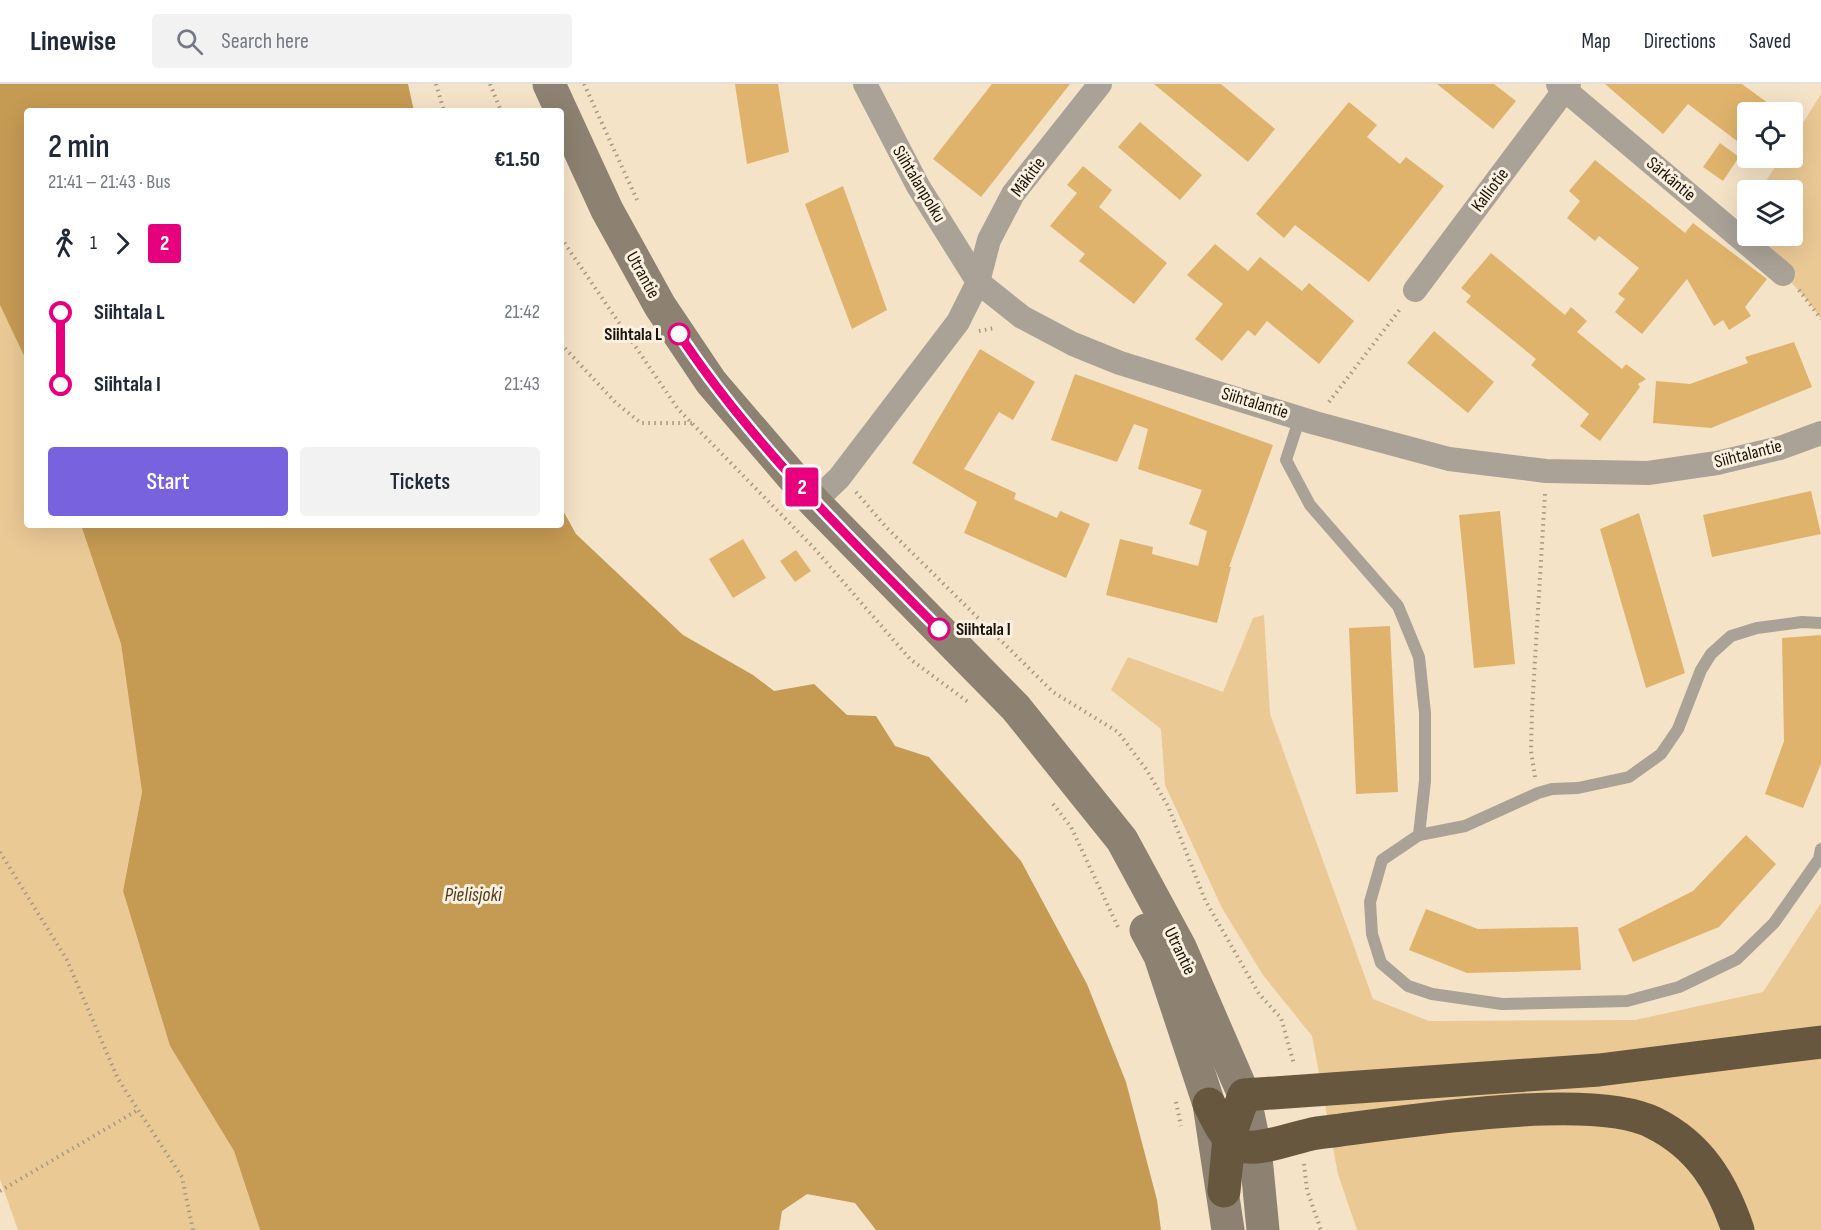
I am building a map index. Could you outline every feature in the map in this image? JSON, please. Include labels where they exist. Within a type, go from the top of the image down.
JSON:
[{"type":"highway","points":[[1224,1191],[1242,1142],[1244,1095],[1350,1089],[1425,1080],[1599,1070],[1821,1042]]},
{"type":"highway","points":[[1209,1104],[1242,1142]]},
{"type":"highway","points":[[1242,1142],[1545,1109],[1613,1111],[1653,1122],[1687,1143],[1711,1169],[1729,1203],[1738,1230]]},
{"type":"main road","name":"Utrantie","points":[[549,84],[560,108]]},
{"type":"main road","name":"Utrantie","points":[[564,117],[607,210],[660,306],[711,382],[814,502],[1016,708],[1122,840],[1180,947],[1244,1095]]},
{"type":"main road","name":"Utrantie","points":[[1016,708],[1104,852],[1160,956],[1209,1104],[1224,1191],[1228,1230]]},
{"type":"main road","points":[[1242,1142],[1263,1230]]},
{"type":"street","name":"Siihtalanpolku","points":[[865,84],[918,186],[978,282]]},
{"type":"street","name":"Mäkitie","points":[[978,282],[989,240],[1013,194],[1100,84]]},
{"type":"street","name":"Särkäntie","points":[[1564,86],[1784,274]]},
{"type":"street","name":"Kalliotie","points":[[1415,290],[1564,86]]},
{"type":"street","points":[[814,502],[839,478],[958,322],[978,282]]},
{"type":"street","name":"Siihtalantie","points":[[978,282],[1022,317],[1073,344],[1120,363],[1307,420],[1449,459],[1546,471],[1648,473],[1717,463],[1780,448],[1821,433]]},
{"type":"lane","points":[[1307,420],[1286,459],[1310,505],[1398,606],[1419,657],[1425,713],[1425,781],[1419,835]]},
{"type":"lane","points":[[1821,623],[1802,622],[1757,628],[1731,636],[1711,654],[1701,670],[1678,729],[1661,754],[1629,777],[1578,788],[1552,789],[1538,793],[1466,826],[1419,835],[1382,860],[1370,902],[1372,934],[1381,963],[1408,986],[1424,992],[1502,1004],[1627,1001],[1689,983],[1737,959],[1774,923],[1819,859],[1821,849]]},
{"type":"path","points":[[436,84],[443,108]]},
{"type":"path","points":[[490,84],[500,108]]},
{"type":"path","points":[[564,242],[678,410],[821,555],[910,659],[976,709]]},
{"type":"path","points":[[1784,274],[1808,300],[1821,320]]},
{"type":"path","points":[[1307,420],[1335,392],[1415,290]]},
{"type":"path","points":[[564,347],[616,403],[641,423],[692,423]]},
{"type":"path","points":[[1538,793],[1531,751],[1532,710],[1546,471]]},
{"type":"path","points":[[1049,799],[1071,827],[1122,936]]},
{"type":"path","points":[[0,852],[67,960],[118,1079],[182,1178],[193,1230]]},
{"type":"path","points":[[1174,1091],[1183,1135]]},
{"type":"path","points":[[0,1191],[138,1110]]},
{"type":"shaded area","points":[[1821,94],[1821,319],[1792,283],[1751,246],[1803,246],[1803,180],[1767,180],[1774,168],[1803,168],[1803,123]]},
{"type":"shaded area","points":[[0,304],[24,356],[24,528],[82,528],[121,644],[142,792],[123,891],[170,1046],[234,1151],[260,1230],[18,1230],[0,1179]]},
{"type":"shaded area","points":[[1264,615],[1270,714],[1373,999],[1429,1021],[1635,1020],[1763,992],[1821,903],[1821,1230],[1357,1230],[1338,1174],[1312,1036],[1263,975],[1222,908],[1165,785],[1161,729],[1111,690],[1128,657],[1223,692],[1253,618]]},
{"type":"water","points":[[0,84],[408,84],[413,108],[24,108],[24,356],[0,305]]},
{"type":"water","name":"Pielisjoki","points":[[564,512],[576,534],[683,635],[753,675],[774,691],[814,684],[847,715],[876,716],[895,746],[929,757],[1021,861],[1087,984],[1126,1082],[1157,1200],[1161,1230],[876,1230],[855,1203],[807,1194],[782,1211],[779,1230],[260,1230],[234,1151],[170,1046],[123,891],[142,792],[121,644],[82,528],[564,528]]},
{"type":"building","points":[[735,84],[778,84],[789,152],[747,164]]},
{"type":"building","points":[[992,84],[1070,84],[981,197],[933,159]]},
{"type":"building","points":[[1154,84],[1221,84],[1275,129],[1248,162]]},
{"type":"building","points":[[1437,84],[1494,84],[1516,101],[1493,129]]},
{"type":"building","points":[[1605,84],[1742,84],[1766,102],[1737,102],[1737,141],[1688,104],[1663,134]]},
{"type":"building","points":[[1349,102],[1377,125],[1367,137],[1400,164],[1406,157],[1444,186],[1369,282],[1295,225],[1284,238],[1256,214]]},
{"type":"building","points":[[1140,122],[1202,175],[1180,200],[1118,147]]},
{"type":"building","points":[[1720,143],[1737,156],[1737,160],[1723,181],[1703,167]]},
{"type":"building","points":[[1595,160],[1685,233],[1693,223],[1767,279],[1745,307],[1751,316],[1729,330],[1723,320],[1714,326],[1687,279],[1642,334],[1615,312],[1625,299],[1618,294],[1639,268],[1599,236],[1595,241],[1567,218],[1580,201],[1569,191]]},
{"type":"building","points":[[1083,166],[1112,190],[1099,207],[1167,263],[1134,304],[1079,261],[1085,254],[1050,226],[1077,193],[1067,185]]},
{"type":"building","points":[[843,186],[887,310],[852,329],[805,204]]},
{"type":"building","points":[[1215,244],[1248,271],[1260,257],[1302,291],[1309,283],[1354,321],[1319,364],[1267,321],[1255,336],[1248,330],[1222,361],[1195,339],[1223,304],[1187,275]]},
{"type":"building","points":[[1491,253],[1565,315],[1571,307],[1587,321],[1577,332],[1622,369],[1626,364],[1646,379],[1638,384],[1640,387],[1600,441],[1580,426],[1589,414],[1531,365],[1536,359],[1466,302],[1471,296],[1461,288]]},
{"type":"building","points":[[1434,331],[1494,382],[1468,413],[1407,363]]},
{"type":"building","points":[[1794,342],[1812,387],[1711,428],[1653,423],[1656,381],[1690,384],[1748,363],[1745,357]]},
{"type":"building","points":[[980,349],[1035,382],[1013,420],[999,412],[964,469],[1016,493],[1014,499],[1057,518],[1060,511],[1090,524],[1066,578],[964,533],[977,502],[912,463]]},
{"type":"building","points":[[1075,374],[1273,445],[1229,567],[1231,567],[1217,623],[1106,595],[1120,539],[1153,547],[1152,554],[1198,566],[1207,531],[1189,524],[1202,490],[1138,469],[1148,429],[1134,424],[1117,462],[1051,440]]},
{"type":"building","points":[[1811,491],[1821,534],[1712,557],[1703,515]]},
{"type":"building","points":[[1500,511],[1515,664],[1474,668],[1459,515]]},
{"type":"building","points":[[1639,513],[1685,673],[1646,688],[1600,529]]},
{"type":"building","points":[[743,539],[766,578],[733,598],[709,559]]},
{"type":"building","points":[[796,550],[811,571],[795,582],[780,561]]},
{"type":"building","points":[[1390,626],[1398,792],[1356,794],[1349,628]]},
{"type":"building","points":[[1821,635],[1821,764],[1803,808],[1765,794],[1784,741],[1782,638]]},
{"type":"building","points":[[1746,835],[1776,864],[1719,927],[1633,962],[1618,929],[1693,891]]},
{"type":"building","points":[[1426,909],[1478,929],[1578,927],[1581,970],[1467,973],[1409,950]]},
{"type":"bus line","name":"2","points":[[679,334],[711,382],[814,502],[939,629]]},
{"type":"place","name":"Siihtala L","points":[[679,334]]},
{"type":"place","name":"Siihtala I","points":[[939,629]]}]
